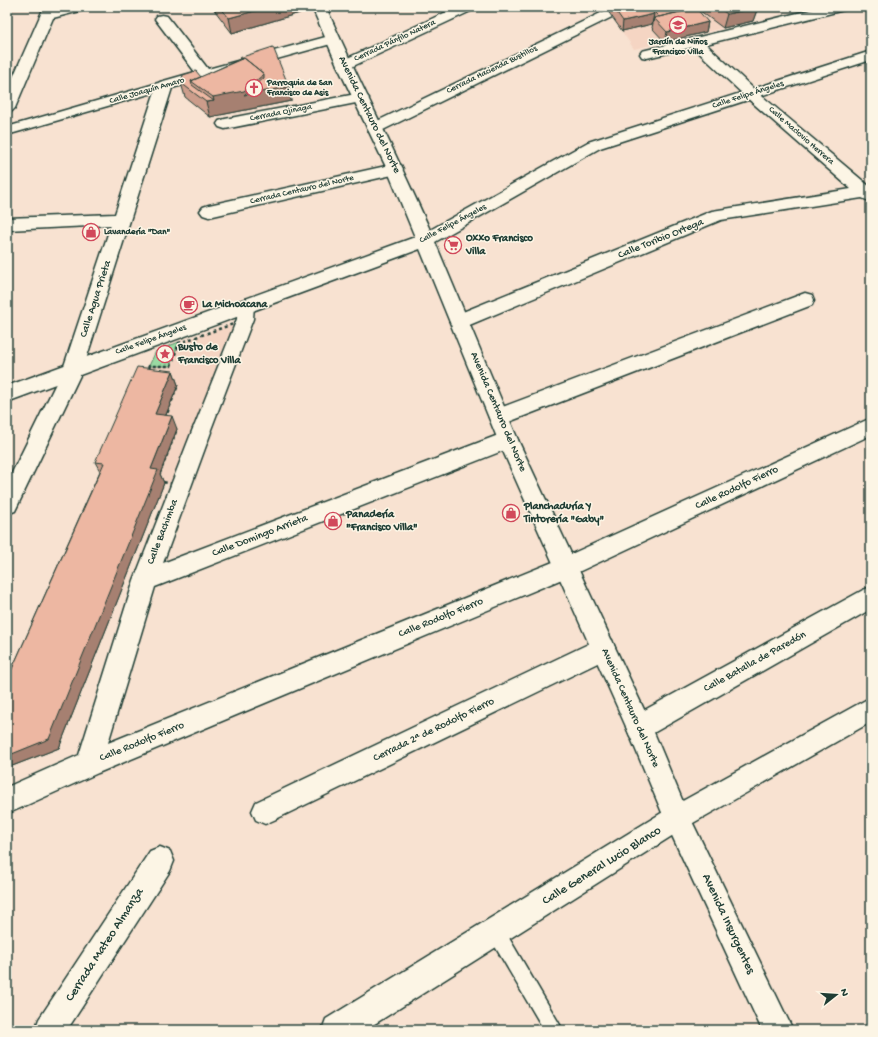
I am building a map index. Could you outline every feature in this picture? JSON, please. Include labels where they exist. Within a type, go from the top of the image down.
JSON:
[{"type":"street","points":[[7,108],[49,11],[79,7]]},
{"type":"street","name":"Avenida Centauro del Norte","points":[[319,7],[344,65],[395,169],[460,321],[508,440],[639,727],[677,818]]},
{"type":"street","name":"Cerrada Pánfilo Natera","points":[[344,65],[468,7]]},
{"type":"street","points":[[647,54],[839,7]]},
{"type":"street","name":"Cerrada Hacienda Bustillos","points":[[375,128],[609,13]]},
{"type":"street","points":[[162,19],[204,74]]},
{"type":"street","name":"Calle Joaquín Amaro","points":[[7,131],[204,74],[333,39]]},
{"type":"street","name":"Calle Maclovio Herrera","points":[[696,42],[751,94],[869,193]]},
{"type":"street","name":"Calle Felipe Ángeles","points":[[7,394],[426,240],[594,145],[871,55]]},
{"type":"street","name":"Calle Agua Prieta","points":[[7,505],[73,369],[165,86]]},
{"type":"street","name":"Cerrada Ojinaga","points":[[225,124],[361,98]]},
{"type":"street","name":"Cerrada Centauro del Norte","points":[[209,212],[395,169]]},
{"type":"street","name":"Calle Toribio Ortega","points":[[460,321],[718,215],[869,193]]},
{"type":"street","points":[[7,224],[122,219]]},
{"type":"street","points":[[499,417],[805,300]]},
{"type":"street","name":"Calle Bachimba","points":[[89,764],[145,580],[245,319],[246,305]]},
{"type":"street","name":"Calle Rodolfo Fierro","points":[[7,801],[89,764],[566,567],[871,426]]},
{"type":"street","name":"Calle Domingo Arrieta","points":[[145,580],[508,440]]},
{"type":"street","name":"Calle Batalla de Paredón","points":[[639,727],[871,597]]},
{"type":"street","name":"Cerrada 2ª de Rodolfo Fierro","points":[[265,811],[603,648]]},
{"type":"street","name":"Calle General Lucio Blanco","points":[[337,1030],[677,818],[871,709]]},
{"type":"street","name":"Avenida Insurgentes","points":[[677,818],[778,1030]]},
{"type":"street","name":"Cerrada Mateo Almanza","points":[[50,1030],[160,860]]},
{"type":"lane","points":[[496,932],[554,1030]]},
{"type":"path","points":[[157,481],[177,429],[162,427],[178,385],[143,380],[149,366],[171,366],[179,343],[236,322],[200,422],[174,484]]},
{"type":"shaded area","name":"Jardín de Niños Francisco Villa","points":[[605,7],[733,7],[753,21],[634,49]]},
{"type":"shaded area","points":[[237,322],[174,484],[164,483],[156,500],[59,748],[7,768],[142,381],[156,351]]},
{"type":"green space","points":[[179,342],[170,366],[149,366],[156,351]]},
{"type":"building","points":[[220,7],[269,7],[229,18]]},
{"type":"building","points":[[613,7],[647,7],[654,14],[623,21]]},
{"type":"building","points":[[649,7],[691,7],[693,9],[659,17]]},
{"type":"building","points":[[718,7],[757,7],[727,14]]},
{"type":"building","points":[[696,8],[708,22],[667,32],[654,18]]},
{"type":"building","points":[[273,47],[289,87],[244,95],[264,78],[264,74],[244,58],[239,58]]},
{"type":"building","points":[[244,58],[264,74],[244,91],[213,97],[191,81]]},
{"type":"building","points":[[196,71],[201,77],[191,81],[192,85],[214,101],[206,102],[181,83],[183,75]]},
{"type":"building","points":[[137,367],[173,371],[155,414],[172,416],[151,469],[158,470],[49,739],[7,756],[7,680],[104,463],[95,462]]},
{"type":"place","name":"Jardín de Niños Francisco Villa","points":[[678,25]]},
{"type":"place","name":"Parroquia de San Francisco de Asis","points":[[254,88]]},
{"type":"place","name":"Lavandería \"Dan\"","points":[[91,232]]},
{"type":"place","name":"Oxxo Francisco Villa","points":[[453,245]]},
{"type":"place","name":"La Michoacana","points":[[189,305]]},
{"type":"place","name":"Busto de Francisco Villa","points":[[165,354]]},
{"type":"place","name":"Planchaduría Y Tintorería \"Gaby\"","points":[[511,513]]},
{"type":"place","name":"Panadería \"Francisco Villa\"","points":[[333,521]]}]
